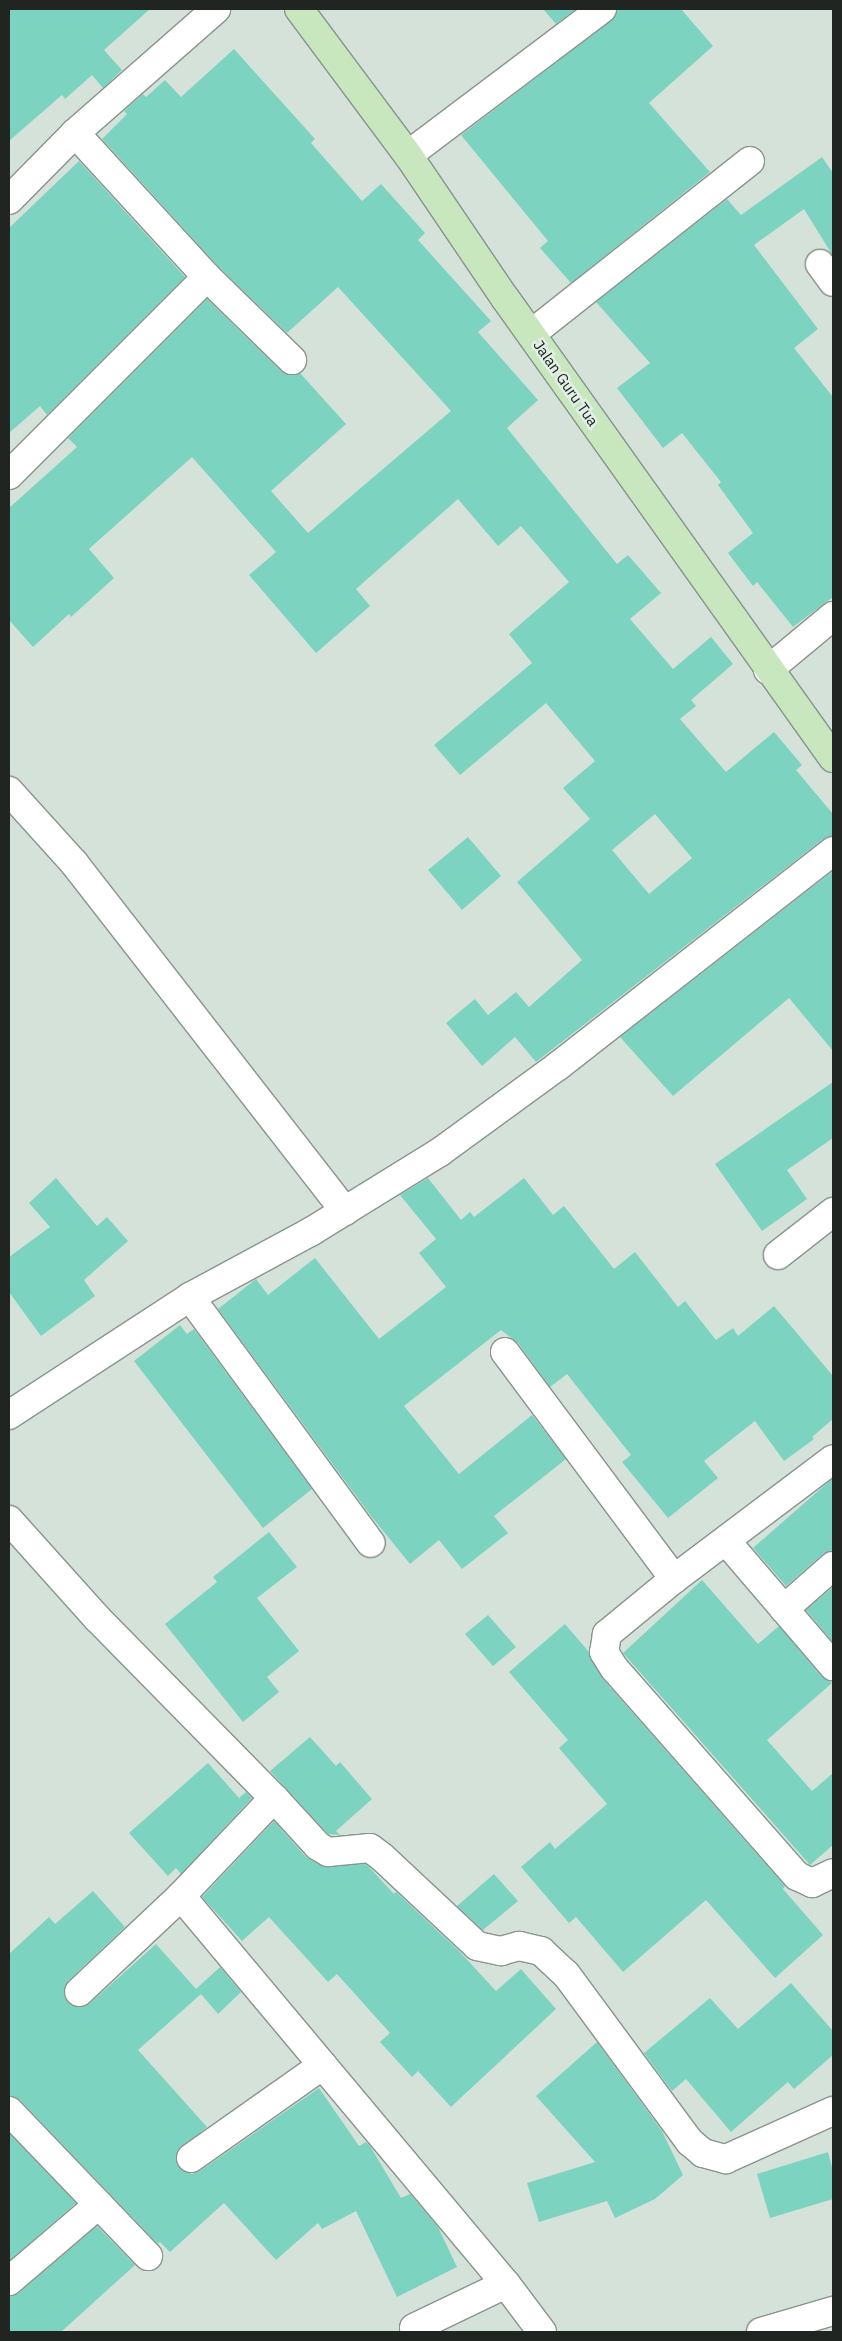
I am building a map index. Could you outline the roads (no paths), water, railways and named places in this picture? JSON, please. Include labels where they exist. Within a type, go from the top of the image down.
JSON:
[{"type":"main road","name":"Jalan Guru Tua","points":[[299,9],[408,155],[531,334],[768,670],[833,758]]},
{"type":"street","points":[[9,200],[75,133],[216,9]]},
{"type":"street","points":[[408,155],[602,9]]},
{"type":"street","points":[[75,133],[207,277],[292,360]]},
{"type":"street","points":[[531,334],[750,161]]},
{"type":"street","points":[[9,475],[207,277]]},
{"type":"street","points":[[768,670],[833,616]]},
{"type":"street","points":[[9,791],[80,870],[345,1211]]},
{"type":"street","points":[[9,1416],[102,1352],[190,1297],[345,1211],[440,1152],[550,1072],[833,851]]},
{"type":"street","points":[[778,1255],[833,1212]]},
{"type":"street","points":[[190,1297],[371,1543]]},
{"type":"street","points":[[505,1352],[674,1579]]},
{"type":"street","points":[[833,1459],[674,1579],[607,1634],[604,1652],[614,1668],[797,1876],[812,1883],[833,1873]]},
{"type":"street","points":[[9,1520],[97,1618],[274,1798],[318,1846],[328,1852],[370,1848],[382,1856],[477,1946],[501,1951],[519,1946],[541,1951],[566,1974],[690,2142],[703,2153],[726,2160],[833,2111]]},
{"type":"street","points":[[726,1541],[833,1666]]},
{"type":"street","points":[[784,1609],[833,1566]]},
{"type":"street","points":[[79,1992],[180,1896],[274,1798]]},
{"type":"street","points":[[180,1896],[506,2284],[542,2332]]},
{"type":"street","points":[[191,2158],[323,2065]]},
{"type":"street","points":[[9,2111],[148,2256]]},
{"type":"street","points":[[9,2281],[99,2204]]},
{"type":"street","points":[[414,2328],[506,2284]]},
{"type":"street","points":[[761,2332],[833,2311]]}]
